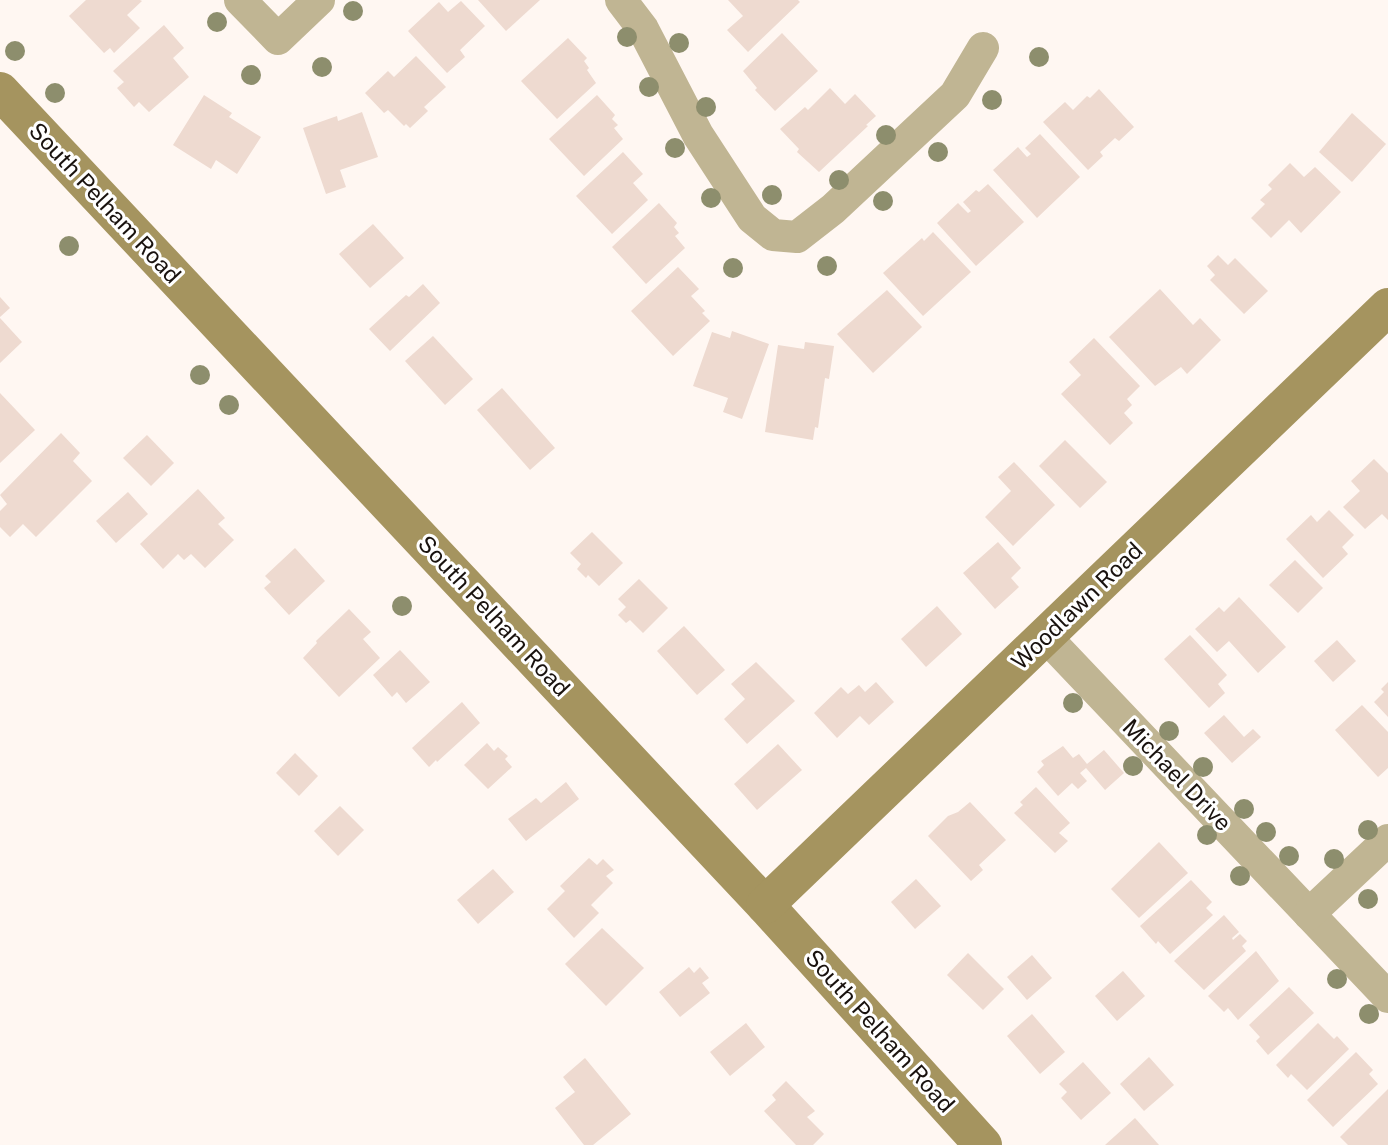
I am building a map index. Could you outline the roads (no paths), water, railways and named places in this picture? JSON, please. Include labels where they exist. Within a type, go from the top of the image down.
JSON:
[{"type":"main road","name":"South Pelham Road","points":[[0,92],[765,905],[983,1145]]},
{"type":"main road","name":"Woodlawn Road","points":[[765,905],[1388,307]]},
{"type":"street","points":[[240,0],[278,39],[319,0]]},
{"type":"street","points":[[621,0],[643,29],[698,135],[737,196],[752,218],[773,235],[797,237],[833,209],[955,95],[983,48]]},
{"type":"street","name":"Michael Drive","points":[[1045,636],[1388,997]]},
{"type":"street","points":[[1309,914],[1388,841]]}]
